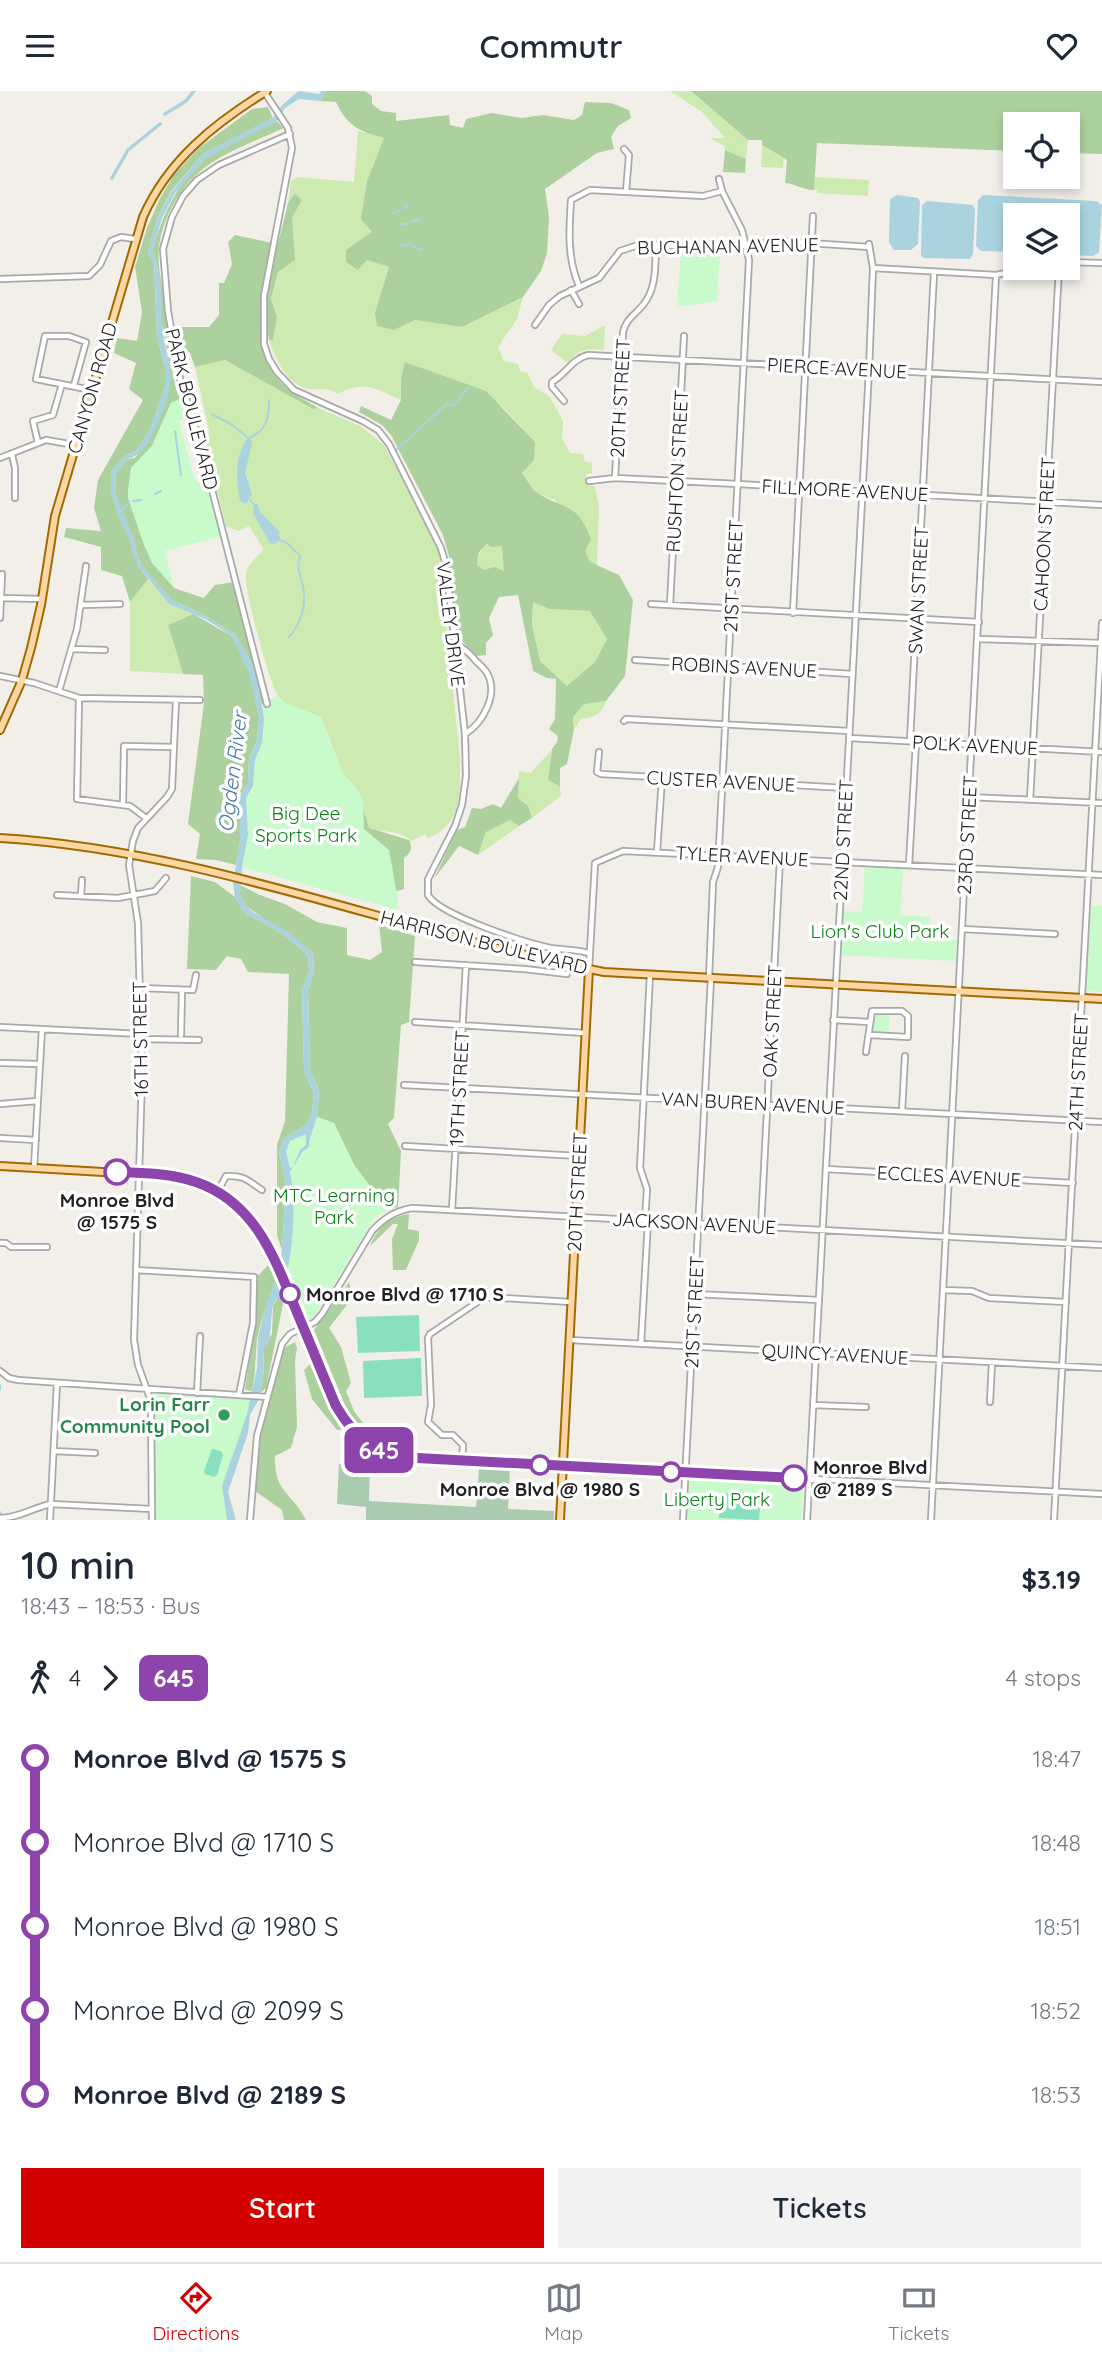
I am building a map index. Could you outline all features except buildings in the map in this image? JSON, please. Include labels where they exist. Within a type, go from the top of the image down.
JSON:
[{"type":"main road","name":"CANYON ROAD","points":[[0,730],[22,680],[42,599],[55,516],[135,239],[154,194],[181,156],[221,123],[266,92]]},
{"type":"main road","name":"HARRISON BOULEVARD","points":[[0,838],[52,841],[131,853],[247,880],[534,958],[589,969],[650,975],[1102,999]]},
{"type":"main road","name":"20TH STREET","points":[[560,1520],[576,1217],[574,1156],[583,1094],[589,969]]},
{"type":"main road","points":[[0,1166],[181,1177],[218,1191],[234,1202],[264,1237],[336,1406],[349,1427],[363,1441],[375,1449],[403,1457],[562,1466]]},
{"type":"street","name":"VALLEY DRIVE","points":[[266,92],[290,134],[291,156],[264,296],[264,344],[277,372],[294,390],[378,430],[389,444],[441,548],[446,565],[466,776],[455,826],[427,882],[431,900],[441,908],[515,939],[589,953]]},
{"type":"street","name":"PARK BOULEVARD","points":[[267,704],[199,439],[180,379],[168,311],[163,249],[172,217],[183,196],[197,180],[219,165],[290,134]]},
{"type":"street","points":[[624,149],[629,155],[626,192]]},
{"type":"street","name":"21ST STREET","points":[[683,1520],[705,1101],[713,882],[719,855],[749,260],[742,230],[722,191],[719,179]]},
{"type":"street","points":[[579,286],[572,271],[568,251],[571,200],[590,190],[703,196],[722,191]]},
{"type":"street","points":[[793,613],[813,216]]},
{"type":"street","points":[[0,279],[85,277],[97,270],[110,241],[121,237],[135,239]]},
{"type":"street","name":"BUCHANAN AVENUE","points":[[535,325],[549,305],[571,290],[598,278],[620,251],[641,244],[727,248],[779,241],[869,246]]},
{"type":"street","name":"20TH STREET","points":[[615,478],[625,323],[645,303],[653,285],[656,244]]},
{"type":"street","name":"22ND STREET","points":[[807,1520],[869,370],[873,268],[869,246]]},
{"type":"street","points":[[1080,262],[1102,263]]},
{"type":"street","points":[[873,268],[1003,274]]},
{"type":"street","name":"SWAN STREET","points":[[909,865],[917,619],[934,272]]},
{"type":"street","name":"23RD STREET","points":[[931,1520],[996,275]]},
{"type":"street","name":"CAHOON STREET","points":[[1030,800],[1058,280]]},
{"type":"street","points":[[571,290],[579,304]]},
{"type":"street","points":[[74,385],[86,342],[69,336],[45,336],[36,379],[91,390]]},
{"type":"street","name":"RUSHTON STREET","points":[[670,605],[684,336]]},
{"type":"street","name":"PIERCE AVENUE","points":[[564,401],[552,387],[552,382],[564,375],[573,361],[588,355],[1102,382]]},
{"type":"street","points":[[38,443],[33,421],[53,415],[62,384]]},
{"type":"street","points":[[0,458],[38,443],[57,440],[75,445]]},
{"type":"street","points":[[12,455],[15,498]]},
{"type":"street","name":"FILLMORE AVENUE","points":[[589,481],[615,478],[1102,505]]},
{"type":"street","points":[[59,691],[72,649],[86,566]]},
{"type":"street","points":[[0,618],[2,574]]},
{"type":"street","points":[[1,598],[42,599]]},
{"type":"street","points":[[81,605],[120,604]]},
{"type":"street","points":[[651,604],[979,622]]},
{"type":"street","name":"24TH STREET","points":[[1055,1520],[1102,623]]},
{"type":"street","points":[[978,639],[1101,643]]},
{"type":"street","points":[[454,645],[462,647],[478,663],[490,681],[489,699],[484,715],[464,734]]},
{"type":"street","points":[[72,649],[105,650]]},
{"type":"street","name":"ROBINS AVENUE","points":[[635,660],[852,674]]},
{"type":"street","points":[[0,676],[79,698],[200,700]]},
{"type":"street","points":[[79,698],[77,799],[123,805],[135,809],[146,818]]},
{"type":"street","name":"16TH STREET","points":[[148,1390],[135,1353],[141,1037],[138,923],[130,874],[135,834],[172,789],[176,700]]},
{"type":"street","points":[[624,721],[849,731]]},
{"type":"street","name":"POLK AVENUE","points":[[849,738],[1102,752]]},
{"type":"street","points":[[123,805],[124,746],[174,747]]},
{"type":"street","name":"CUSTER AVENUE","points":[[599,752],[597,772],[601,774],[846,788]]},
{"type":"street","points":[[657,852],[662,778]]},
{"type":"street","points":[[970,797],[1102,803]]},
{"type":"street","name":"TYLER AVENUE","points":[[594,863],[623,851],[1102,875]]},
{"type":"street","name":"OAK STREET","points":[[761,1227],[780,858]]},
{"type":"street","name":"20TH STREET","points":[[589,969],[594,863]]},
{"type":"street","points":[[57,895],[118,898],[155,891],[166,878]]},
{"type":"street","points":[[81,896],[82,880]]},
{"type":"street","points":[[962,929],[1055,935]]},
{"type":"street","points":[[415,962],[567,974]]},
{"type":"street","name":"19TH STREET","points":[[453,1210],[466,965]]},
{"type":"street","points":[[140,988],[195,989],[196,975]]},
{"type":"street","points":[[641,1344],[647,1189],[640,1168],[650,975]]},
{"type":"street","points":[[181,1035],[182,990]]},
{"type":"street","points":[[866,1052],[873,1010],[902,1011],[909,1019],[908,1037],[870,1035]]},
{"type":"street","points":[[834,1020],[870,1022]]},
{"type":"street","points":[[415,1023],[586,1033]]},
{"type":"street","points":[[0,1027],[199,1040]]},
{"type":"street","points":[[34,1168],[42,1029]]},
{"type":"street","points":[[902,1111],[905,1056]]},
{"type":"street","points":[[0,1063],[39,1064]]},
{"type":"street","name":"VAN BUREN AVENUE","points":[[404,1085],[1102,1122]]},
{"type":"street","points":[[0,1104],[37,1101]]},
{"type":"street","points":[[0,1138],[36,1140]]},
{"type":"street","points":[[405,1146],[574,1156]]},
{"type":"street","name":"ECCLES AVENUE","points":[[826,1169],[1073,1183]]},
{"type":"street","points":[[218,1191],[226,1176],[242,1175],[262,1190]]},
{"type":"street","name":"JACKSON AVENUE","points":[[250,1520],[257,1436],[264,1397],[282,1344],[290,1334],[315,1322],[380,1222],[401,1210],[453,1210],[1102,1245]]},
{"type":"street","points":[[0,1243],[11,1247],[47,1247]]},
{"type":"street","points":[[136,1270],[254,1277],[253,1324],[239,1395]]},
{"type":"street","points":[[943,1290],[972,1291],[989,1298],[1066,1303]]},
{"type":"street","points":[[694,1294],[819,1300]]},
{"type":"street","points":[[462,1461],[463,1445],[453,1435],[442,1435],[428,1422],[431,1405],[430,1334],[485,1297],[571,1303]]},
{"type":"street","points":[[197,1393],[200,1336]]},
{"type":"street","name":"QUINCY AVENUE","points":[[569,1340],[1102,1368]]},
{"type":"street","points":[[990,1402],[992,1362]]},
{"type":"street","points":[[0,1371],[13,1379],[264,1397]]},
{"type":"street","points":[[50,1520],[57,1383]]},
{"type":"street","points":[[148,1390],[151,1401],[152,1520]]},
{"type":"street","points":[[813,1405],[866,1408]]},
{"type":"street","points":[[54,1451],[95,1453]]},
{"type":"street","points":[[562,1466],[1102,1494]]},
{"type":"street","points":[[0,1518],[20,1516],[51,1504],[152,1509]]},
{"type":"green space","points":[[326,91],[365,91],[372,96],[372,104],[381,111],[396,113],[396,121],[449,115],[450,125],[463,128],[466,119],[492,113],[522,118],[543,115],[574,120],[582,115],[585,102],[611,103],[629,110],[631,118],[618,126],[611,137],[614,149],[597,153],[545,189],[549,217],[547,253],[541,271],[523,297],[462,327],[415,320],[394,330],[377,326],[375,313],[389,267],[367,260],[358,270],[346,262],[346,250],[372,232],[361,219],[367,181],[384,138],[355,127],[336,102],[321,101]]},
{"type":"green space","points":[[670,91],[691,91],[748,140],[746,159],[725,150],[725,147],[710,138],[725,138],[702,112]]},
{"type":"green space","points":[[691,91],[1102,91],[1102,154],[1080,153],[1080,112],[1003,112],[1003,151],[817,143],[814,190],[810,190],[785,183],[787,160],[762,145],[762,140],[748,140]]},
{"type":"green space","points":[[268,107],[273,118],[203,154],[172,190],[157,218],[148,253],[154,263],[157,336],[165,367],[165,387],[151,428],[136,451],[125,456],[111,472],[111,492],[118,514],[133,546],[138,566],[148,579],[130,602],[122,576],[101,570],[101,547],[64,537],[66,528],[101,531],[94,508],[98,480],[143,400],[129,389],[136,363],[114,353],[117,338],[137,341],[142,312],[135,267],[147,228],[174,175],[199,148],[252,109]]},
{"type":"green space","points":[[277,121],[283,128],[224,155],[205,167],[186,186],[165,221],[159,247],[159,262],[171,365],[180,399],[171,403],[152,446],[131,468],[174,588],[204,598],[215,585],[234,582],[266,702],[261,705],[255,669],[236,635],[202,614],[172,600],[141,565],[115,492],[116,473],[127,459],[135,458],[149,437],[161,414],[168,390],[169,364],[161,316],[159,275],[152,252],[160,226],[178,190],[205,159]]},
{"type":"green space","points":[[358,131],[385,137],[367,181],[362,218],[372,232],[367,260],[389,267],[384,284],[394,330],[415,320],[462,327],[523,297],[517,319],[498,347],[504,361],[518,364],[520,371],[527,373],[534,387],[550,397],[563,422],[562,439],[570,453],[583,454],[585,462],[592,463],[592,473],[586,474],[586,483],[595,486],[599,507],[597,566],[590,562],[555,500],[536,493],[522,472],[535,442],[503,407],[460,383],[406,362],[401,380],[401,400],[363,386],[338,394],[330,390],[305,388],[286,374],[278,361],[269,340],[273,339],[277,317],[271,299],[278,272],[294,260],[292,218],[302,200],[295,193],[288,203],[291,181],[298,177],[354,182]]},
{"type":"green space","points":[[762,145],[784,158],[783,168],[761,167]]},
{"type":"green space","points":[[725,150],[746,159],[745,173],[723,172]]},
{"type":"green space","points":[[815,177],[869,180],[868,196],[817,193],[817,190],[814,190]]},
{"type":"green space","points":[[295,193],[302,200],[292,218],[295,260],[278,272],[271,299],[277,317],[273,340],[269,340],[267,306],[272,271],[288,203]]},
{"type":"green space","points":[[235,235],[272,243],[260,321],[261,341],[266,359],[276,376],[290,391],[318,408],[313,409],[225,360],[195,367],[190,353],[176,343],[172,327],[209,327],[219,315],[219,283],[224,283],[232,264],[228,242]]},
{"type":"green space","points":[[681,249],[720,251],[717,301],[677,307]]},
{"type":"green space","points":[[605,325],[604,350],[583,351],[568,363],[551,350],[562,334],[585,336]]},
{"type":"green space","points":[[225,360],[313,409],[318,408],[360,426],[383,444],[428,524],[439,550],[460,771],[459,795],[454,816],[448,825],[428,838],[425,834],[411,841],[395,833],[364,829],[357,789],[343,774],[321,717],[286,704],[274,688],[258,637],[246,584],[248,568],[264,550],[249,526],[239,531],[226,526],[206,443],[209,431],[195,367]]},
{"type":"green space","points":[[405,362],[486,391],[535,442],[534,460],[522,473],[539,494],[576,513],[591,539],[585,551],[590,562],[619,575],[633,600],[625,676],[606,701],[584,704],[573,717],[574,729],[567,764],[560,768],[560,787],[548,780],[552,749],[558,736],[549,729],[555,719],[556,679],[533,671],[518,595],[499,597],[489,618],[493,635],[486,643],[486,655],[476,656],[458,640],[449,556],[443,535],[391,435],[382,425],[359,412],[361,406],[391,420],[401,400],[401,379]],"holes":[[[487,544],[491,547],[502,546],[504,571],[494,567],[484,570],[477,565],[479,552]],[[533,602],[549,609],[590,611],[607,639],[595,662],[567,686],[540,661],[532,625]]]},
{"type":"green space","points":[[183,398],[189,417],[179,421],[194,478],[199,483],[209,481],[223,536],[165,551],[174,588],[152,563],[128,498],[128,490],[131,468],[152,446],[171,403]]},
{"type":"green space","points":[[487,544],[502,546],[505,572],[484,570],[477,565],[480,552]]},
{"type":"green space","points":[[148,579],[169,604],[193,614],[168,625],[183,674],[130,671],[130,602]]},
{"type":"green space","points":[[533,602],[549,609],[591,611],[607,639],[595,662],[567,686],[540,661],[532,625]]},
{"type":"green space","points":[[193,614],[232,636],[250,673],[259,718],[257,740],[249,759],[248,784],[240,794],[240,842],[236,865],[196,859],[200,834],[188,824],[204,703],[203,675],[183,674],[168,625]]},
{"type":"green space","name":"Big Dee Sports Park","points":[[277,696],[286,703],[321,717],[343,774],[363,800],[364,829],[389,850],[398,900],[397,910],[242,867],[248,835],[246,798],[253,786],[255,760],[262,743],[264,718],[261,705]]},
{"type":"green space","points":[[606,701],[600,712],[581,719],[574,729],[573,717],[584,703]]},
{"type":"green space","points":[[552,749],[548,780],[560,787],[561,796],[532,818],[528,806],[518,798],[519,771],[531,773]]},
{"type":"green space","points":[[342,774],[359,796],[369,828],[409,840],[411,850],[404,858],[404,889],[381,895]]},
{"type":"green space","points":[[519,778],[518,798],[528,806],[532,818],[519,826],[510,820],[486,832],[478,855],[459,846],[434,879],[457,830],[465,827],[472,808],[481,809],[493,804],[501,808]]},
{"type":"green space","points":[[510,820],[519,826],[478,855],[486,832]]},
{"type":"green space","name":"Lion's Club Park","points":[[865,865],[903,867],[901,915],[930,917],[929,939],[957,940],[956,961],[840,955],[842,911],[862,912]]},
{"type":"green space","points":[[191,876],[215,882],[235,897],[249,916],[287,937],[308,955],[309,971],[302,991],[304,1071],[314,1093],[312,1114],[306,1125],[284,1138],[279,1152],[286,1184],[282,1250],[277,1235],[277,1145],[285,1121],[289,974],[248,972],[241,959],[227,956],[216,970],[187,969]]},
{"type":"green space","points":[[240,885],[285,904],[317,922],[347,928],[347,955],[370,960],[382,952],[379,925],[415,936],[409,1022],[401,1025],[394,1118],[388,1124],[401,1151],[398,1207],[388,1210],[354,1165],[334,1123],[317,1117],[319,1091],[310,1070],[308,990],[314,972],[313,953],[246,906],[240,895]]},
{"type":"green space","points":[[1091,906],[1102,906],[1102,992],[1086,991]]},
{"type":"green space","points":[[890,1013],[889,1034],[873,1032],[873,1015]]},
{"type":"green space","name":"MTC Learning Park","points":[[317,1117],[334,1123],[354,1165],[388,1210],[375,1217],[310,1321],[288,1266],[293,1220],[293,1186],[286,1152],[290,1141],[312,1131]]},
{"type":"green space","points":[[409,1214],[408,1229],[419,1231],[419,1240],[406,1270],[393,1270],[392,1239],[398,1224],[393,1224],[370,1246],[385,1224]]},
{"type":"green space","points":[[269,1264],[276,1280],[257,1340],[252,1391],[245,1390],[255,1324],[256,1278]]},
{"type":"green space","points":[[349,1282],[353,1297],[329,1328],[341,1347],[351,1383],[346,1391],[354,1411],[371,1434],[356,1422],[347,1410],[314,1330]]},
{"type":"green space","points":[[282,1291],[283,1304],[266,1388],[260,1393],[264,1370],[263,1347],[272,1334],[273,1306]]},
{"type":"green space","points":[[419,1315],[420,1351],[358,1353],[356,1317]]},
{"type":"green space","points":[[295,1342],[297,1427],[291,1448],[275,1456],[275,1468],[280,1485],[306,1520],[284,1520],[282,1510],[255,1491],[259,1436],[281,1356],[286,1347]]},
{"type":"green space","points":[[421,1358],[422,1396],[364,1398],[363,1361]]},
{"type":"green space","points":[[311,1363],[341,1430],[337,1430],[312,1399],[304,1370]]},
{"type":"green space","points":[[153,1393],[250,1400],[243,1430],[222,1486],[227,1520],[156,1520]]},
{"type":"green space","points":[[212,1449],[221,1451],[223,1455],[214,1477],[204,1471]]},
{"type":"green space","points":[[370,1461],[369,1501],[476,1507],[479,1468],[510,1469],[508,1509],[554,1511],[554,1520],[366,1520],[366,1507],[337,1504],[339,1464],[361,1464]]},
{"type":"green space","name":"Liberty Park","points":[[689,1477],[803,1483],[801,1520],[687,1520]]},
{"type":"green space","points":[[721,1493],[761,1496],[759,1520],[719,1518]]},
{"type":"water","points":[[299,91],[319,94],[326,91],[321,101],[299,99],[285,108],[277,121],[206,158],[175,193],[162,218],[152,252],[160,281],[170,387],[165,407],[149,440],[135,456],[127,459],[116,473],[115,492],[137,546],[141,565],[172,600],[202,614],[236,635],[255,669],[264,718],[262,743],[255,760],[253,786],[246,798],[248,835],[240,895],[253,912],[290,933],[313,953],[314,972],[308,990],[310,1070],[319,1091],[317,1117],[309,1147],[303,1151],[290,1172],[293,1216],[291,1249],[285,1280],[273,1306],[268,1344],[263,1348],[264,1370],[259,1399],[250,1415],[248,1433],[228,1492],[236,1520],[227,1520],[222,1486],[247,1414],[257,1368],[258,1338],[266,1304],[276,1280],[282,1250],[286,1184],[279,1152],[284,1138],[306,1125],[312,1114],[314,1093],[304,1071],[302,991],[309,971],[308,955],[287,937],[249,916],[235,897],[233,882],[240,842],[240,794],[248,784],[249,759],[257,740],[259,718],[249,673],[232,636],[207,620],[169,604],[138,566],[111,492],[111,472],[125,456],[136,451],[151,428],[165,387],[165,367],[157,336],[154,264],[148,253],[157,218],[172,191],[203,154],[273,118],[282,105]],"holes":[[[306,1134],[306,1145],[300,1150],[293,1167],[290,1168],[286,1152],[290,1141]]]},
{"type":"water","points":[[897,195],[918,198],[920,202],[918,244],[911,250],[894,250],[889,242],[890,199]]},
{"type":"water","points":[[983,195],[1096,201],[1102,205],[1099,252],[1093,256],[1080,255],[1080,203],[1003,203],[1003,252],[981,251],[976,246],[978,200]]},
{"type":"water","points":[[927,201],[973,205],[973,254],[970,259],[921,256],[922,205]]},
{"type":"water","points":[[249,436],[252,443],[245,473],[252,494],[246,504],[240,501],[237,467]]},
{"type":"water","points":[[258,504],[260,512],[279,531],[280,540],[274,544],[270,543],[253,513],[254,505]]},
{"type":"waterway","points":[[165,114],[186,101],[194,91]]},
{"type":"waterway","points":[[112,178],[128,150],[160,124]]},
{"type":"waterway","points":[[402,210],[407,205]]},
{"type":"waterway","points":[[393,213],[398,211]]},
{"type":"waterway","points":[[411,222],[419,219]]},
{"type":"waterway","points":[[399,224],[408,224]]},
{"type":"waterway","points":[[400,246],[410,244]]},
{"type":"waterway","points":[[413,246],[422,250]]},
{"type":"waterway","points":[[456,402],[468,388]]},
{"type":"waterway","points":[[251,437],[261,431],[266,422],[269,400]]},
{"type":"waterway","points":[[396,450],[447,404],[454,405]]},
{"type":"waterway","points":[[212,414],[247,437]]},
{"type":"waterway","points":[[175,431],[181,475]]},
{"type":"waterway","points":[[155,494],[161,491]]},
{"type":"waterway","points":[[133,501],[141,500]]},
{"type":"waterway","points":[[250,500],[254,505]]},
{"type":"waterway","points":[[121,512],[129,502]]},
{"type":"waterway","points":[[280,540],[300,556],[299,567],[304,589],[301,617],[289,637]]},
{"type":"waterway","points":[[0,1385],[0,1390]]},
{"type":"bus line","name":"645","points":[[117,1172],[181,1177],[195,1181],[234,1202],[248,1216],[264,1237],[287,1286],[336,1406],[349,1427],[375,1449],[387,1454],[417,1458],[794,1478]]},
{"type":"place","name":"Monroe Blvd @ 1575 S","points":[[117,1172]]},
{"type":"place","name":"Monroe Blvd @ 1710 S","points":[[290,1294]]},
{"type":"place","name":"Lorin Farr Community Pool","points":[[224,1415]]},
{"type":"place","name":"Monroe Blvd @ 1980 S","points":[[540,1465]]},
{"type":"place","name":"Monroe Blvd @ 2189 S","points":[[794,1478]]},
{"type":"water label","name":"Ogden River","points":[[232,772]]}]
